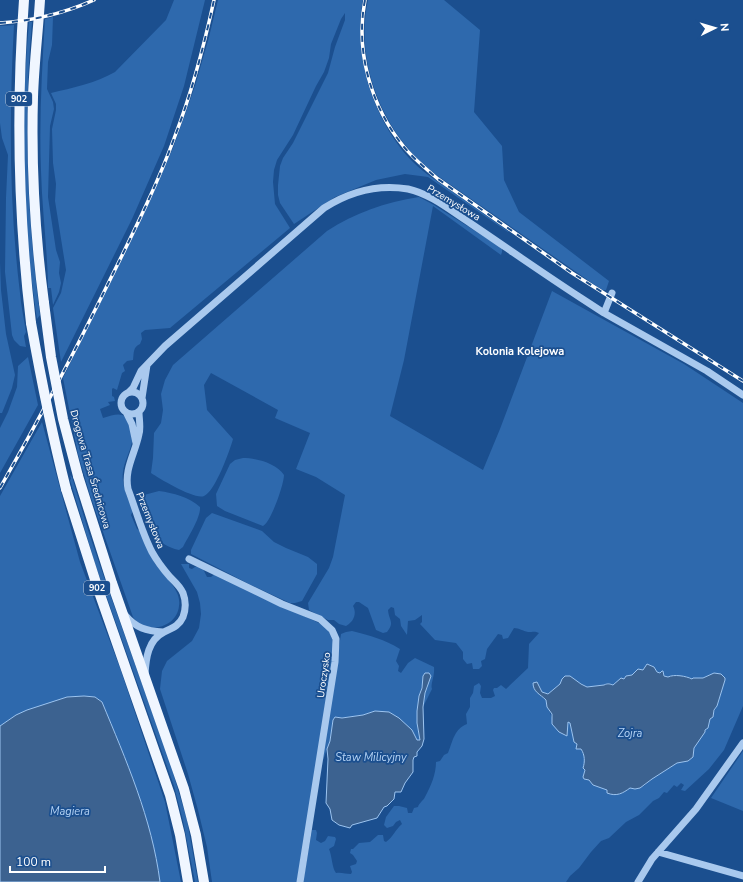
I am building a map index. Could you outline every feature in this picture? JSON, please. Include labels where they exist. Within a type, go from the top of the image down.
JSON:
[{"type":"main road","name":"902","points":[[24,0],[18,102],[20,198],[25,271],[31,323],[40,375],[66,489],[98,589],[170,795],[180,835],[188,882]]},
{"type":"main road","name":"Drogowa Trasa Średnicowa","points":[[40,0],[33,97],[34,187],[39,261],[51,357],[63,419],[78,476],[122,610],[184,788],[196,835],[204,882]]},
{"type":"street","name":"Przemysłowa","points":[[129,392],[133,388],[141,371],[154,356],[324,208],[337,200],[356,192],[373,189],[408,189],[427,196],[604,313],[707,371],[743,395]]},
{"type":"street","points":[[604,313],[612,293]]},
{"type":"street","points":[[142,398],[136,393],[129,392],[123,396],[120,403],[122,409],[127,414],[133,415],[139,412],[143,406],[142,398],[147,365]]},
{"type":"street","name":"Przemysłowa","points":[[139,412],[140,432],[128,469],[128,489],[152,552],[165,571],[180,587],[185,601],[185,612],[182,619],[177,625],[163,632],[155,639],[150,647],[146,658],[145,676]]},
{"type":"street","name":"Przemysłowa","points":[[127,414],[132,424],[136,443]]},
{"type":"street","name":"Uroczysko","points":[[189,559],[282,604],[320,620],[332,630],[336,639],[335,662],[300,882]]},
{"type":"street","points":[[122,610],[133,624],[153,631],[163,632]]},
{"type":"street","points":[[638,882],[652,859],[696,809],[743,743]]},
{"type":"street","points":[[658,852],[743,876]]},
{"type":"street","points":[[734,873],[735,882]]},
{"type":"shaded area","points":[[174,0],[205,0],[184,86],[164,146],[132,219],[61,362],[53,308],[61,293],[66,270],[55,201],[56,184],[53,163],[52,129],[56,104],[51,93],[92,82],[115,72],[166,20]]},
{"type":"shaded area","points":[[218,0],[363,0],[360,21],[360,42],[363,63],[368,84],[376,105],[396,142],[413,162],[432,178],[509,232],[428,177],[405,174],[376,180],[335,197],[294,224],[280,203],[278,195],[280,166],[328,73],[335,47],[345,20],[345,13],[331,44],[329,58],[324,72],[293,135],[277,160],[274,170],[273,182],[275,204],[290,228],[170,328],[145,330],[141,333],[142,339],[140,344],[135,348],[133,360],[127,361],[123,365],[125,371],[122,373],[117,390],[112,389],[112,396],[114,397],[115,401],[108,402],[110,405],[100,409],[103,418],[120,414],[126,417],[128,421],[132,442],[123,472],[123,482],[125,492],[133,511],[131,515],[154,562],[175,588],[179,600],[177,614],[173,620],[160,627],[152,628],[138,623],[133,617],[90,495],[78,454],[63,378],[141,219],[173,148],[195,86]]},
{"type":"shaded area","points":[[368,0],[444,0],[480,30],[474,112],[502,146],[504,180],[519,212],[609,281],[606,290],[602,290],[435,174],[412,153],[388,120],[372,82],[367,62],[365,41],[365,20]]},
{"type":"shaded area","points":[[53,17],[52,45],[48,62],[47,89],[53,102],[54,109],[50,126],[48,197],[56,250],[60,262],[59,273],[61,283],[53,305],[51,288],[48,288],[40,133],[45,19]]},
{"type":"shaded area","points":[[29,22],[32,22],[29,59],[27,132],[29,205],[40,315],[37,319],[28,245],[24,171],[24,96]]},
{"type":"shaded area","points":[[14,25],[11,92],[12,193],[16,260],[26,332],[24,336],[26,347],[20,346],[14,340],[12,335],[5,272],[8,155],[2,138],[0,123],[0,26]]},
{"type":"shaded area","points":[[419,197],[434,205],[502,248],[502,252],[501,255],[433,206],[404,360],[390,416],[483,470],[552,291],[684,364],[743,403],[743,706],[724,750],[709,769],[685,791],[681,790],[684,785],[681,783],[677,787],[674,785],[667,793],[664,792],[659,798],[653,801],[639,815],[626,822],[609,838],[601,841],[566,882],[303,882],[312,830],[316,830],[316,840],[321,843],[325,841],[328,836],[335,837],[336,839],[334,846],[329,849],[336,873],[351,874],[352,872],[350,866],[356,864],[357,861],[350,853],[351,849],[359,843],[370,842],[378,835],[383,835],[384,841],[386,842],[390,838],[402,824],[400,820],[393,826],[387,828],[384,825],[386,817],[394,806],[407,808],[408,813],[412,813],[414,808],[418,807],[433,780],[436,762],[440,761],[444,755],[448,753],[457,732],[467,724],[466,714],[470,707],[470,698],[473,693],[474,686],[479,683],[481,686],[480,693],[482,698],[491,698],[495,696],[493,690],[494,688],[501,685],[506,689],[528,668],[529,644],[539,633],[514,628],[508,638],[503,639],[502,635],[498,634],[487,649],[485,659],[481,661],[482,666],[479,669],[473,669],[472,663],[467,664],[463,659],[463,652],[456,643],[435,640],[420,624],[422,622],[422,615],[415,620],[408,621],[407,635],[401,626],[400,619],[395,615],[394,608],[391,607],[388,610],[391,626],[387,632],[383,633],[376,630],[368,608],[359,602],[356,602],[353,606],[355,612],[354,617],[346,626],[339,624],[334,620],[328,620],[309,610],[308,603],[329,568],[333,557],[345,495],[316,477],[296,469],[310,433],[275,418],[278,410],[211,373],[204,385],[207,410],[233,439],[222,470],[213,487],[204,496],[193,495],[151,473],[154,433],[161,423],[163,410],[161,394],[165,380],[173,365],[327,231],[348,219],[371,209],[406,199]],"holes":[[[647,664],[654,667],[657,672],[663,673],[668,677],[678,676],[692,679],[703,678],[714,673],[721,674],[725,680],[708,728],[693,748],[693,755],[688,761],[677,763],[644,786],[630,788],[620,794],[593,785],[589,780],[584,779],[583,777],[585,761],[582,750],[577,743],[574,742],[570,723],[568,721],[567,736],[556,725],[546,700],[541,696],[539,685],[542,692],[548,694],[560,684],[566,676],[587,687],[608,684],[613,685],[621,678],[624,679],[643,670]]]},
{"type":"shaded area","points":[[0,262],[1,290],[6,334],[15,375],[12,388],[2,413],[0,413]]},
{"type":"shaded area","points":[[28,357],[38,405],[0,473],[0,428],[8,412],[17,387],[18,366]]},
{"type":"shaded area","points":[[42,422],[80,562],[120,668],[165,802],[181,882],[160,882],[151,835],[137,790],[102,702],[95,697],[67,697],[16,715],[0,726],[0,496]]},
{"type":"shaded area","points":[[243,458],[254,459],[271,464],[284,475],[282,486],[270,518],[263,526],[225,511],[217,506],[216,494],[230,464],[235,460]]},
{"type":"shaded area","points":[[70,475],[72,477],[106,583],[169,759],[187,820],[198,882],[195,882],[183,821],[174,786],[96,567],[70,480]]},
{"type":"shaded area","points":[[159,491],[181,496],[200,507],[194,527],[183,547],[179,550],[170,547],[156,537],[149,522],[146,513],[144,495]]},
{"type":"shaded area","points":[[212,513],[262,531],[274,542],[308,557],[317,564],[317,574],[302,601],[290,603],[191,554],[191,550],[206,518]]},
{"type":"shaded area","points":[[181,564],[189,564],[189,568],[192,569],[199,566],[203,569],[207,577],[211,577],[215,574],[321,624],[328,630],[332,637],[334,655],[297,882],[212,882],[207,847],[198,810],[188,774],[160,689],[162,671],[167,661],[192,641],[199,628],[201,614],[197,592]]},
{"type":"shaded area","points":[[352,631],[383,640],[400,649],[396,661],[399,666],[398,671],[401,673],[408,663],[415,658],[434,667],[432,689],[423,707],[425,693],[428,686],[423,682],[417,711],[420,741],[417,740],[412,730],[389,712],[375,711],[363,715],[341,718],[335,717],[333,720],[330,741],[322,763],[341,634]]},
{"type":"shaded area","points":[[743,751],[743,811],[711,798]]},
{"type":"water","name":"Zojra","points":[[647,664],[654,667],[657,672],[660,673],[663,671],[664,676],[668,677],[680,676],[692,679],[703,678],[714,673],[721,674],[725,680],[717,706],[714,710],[713,717],[710,719],[708,728],[705,730],[694,748],[693,757],[688,761],[677,763],[640,788],[630,788],[620,794],[614,795],[607,793],[607,790],[593,785],[589,780],[584,779],[584,756],[581,749],[576,749],[577,744],[574,742],[570,723],[568,722],[567,736],[559,732],[552,724],[552,714],[547,707],[546,700],[536,691],[533,683],[537,682],[542,692],[548,694],[560,684],[565,676],[570,676],[587,687],[608,684],[613,685],[621,678],[624,679],[626,676],[632,675],[638,669],[643,670]]},
{"type":"water","name":"Staw Milicyjny","points":[[425,673],[429,673],[431,676],[425,693],[423,707],[424,739],[422,746],[417,752],[417,756],[414,757],[413,760],[413,772],[405,783],[401,792],[395,792],[394,799],[384,807],[377,818],[352,825],[350,828],[339,825],[332,820],[330,809],[326,803],[327,749],[330,741],[333,720],[335,717],[342,718],[363,715],[375,711],[389,712],[399,718],[412,730],[417,740],[420,740],[417,723],[417,711],[423,676]]},
{"type":"water","name":"Magiera","points":[[67,697],[95,697],[102,702],[120,746],[137,790],[151,835],[160,882],[0,882],[0,726],[16,715],[27,710]]},
{"type":"railway","points":[[0,23],[48,16],[72,9],[94,0]]},
{"type":"railway","points":[[0,488],[78,345],[159,177],[192,86],[202,52],[214,0]]},
{"type":"railway","points":[[365,0],[362,19],[362,39],[368,78],[392,131],[412,156],[438,179],[572,273],[743,381]]},
{"type":"district","name":"Kolonia Kolejowa","points":[[520,351]]}]
